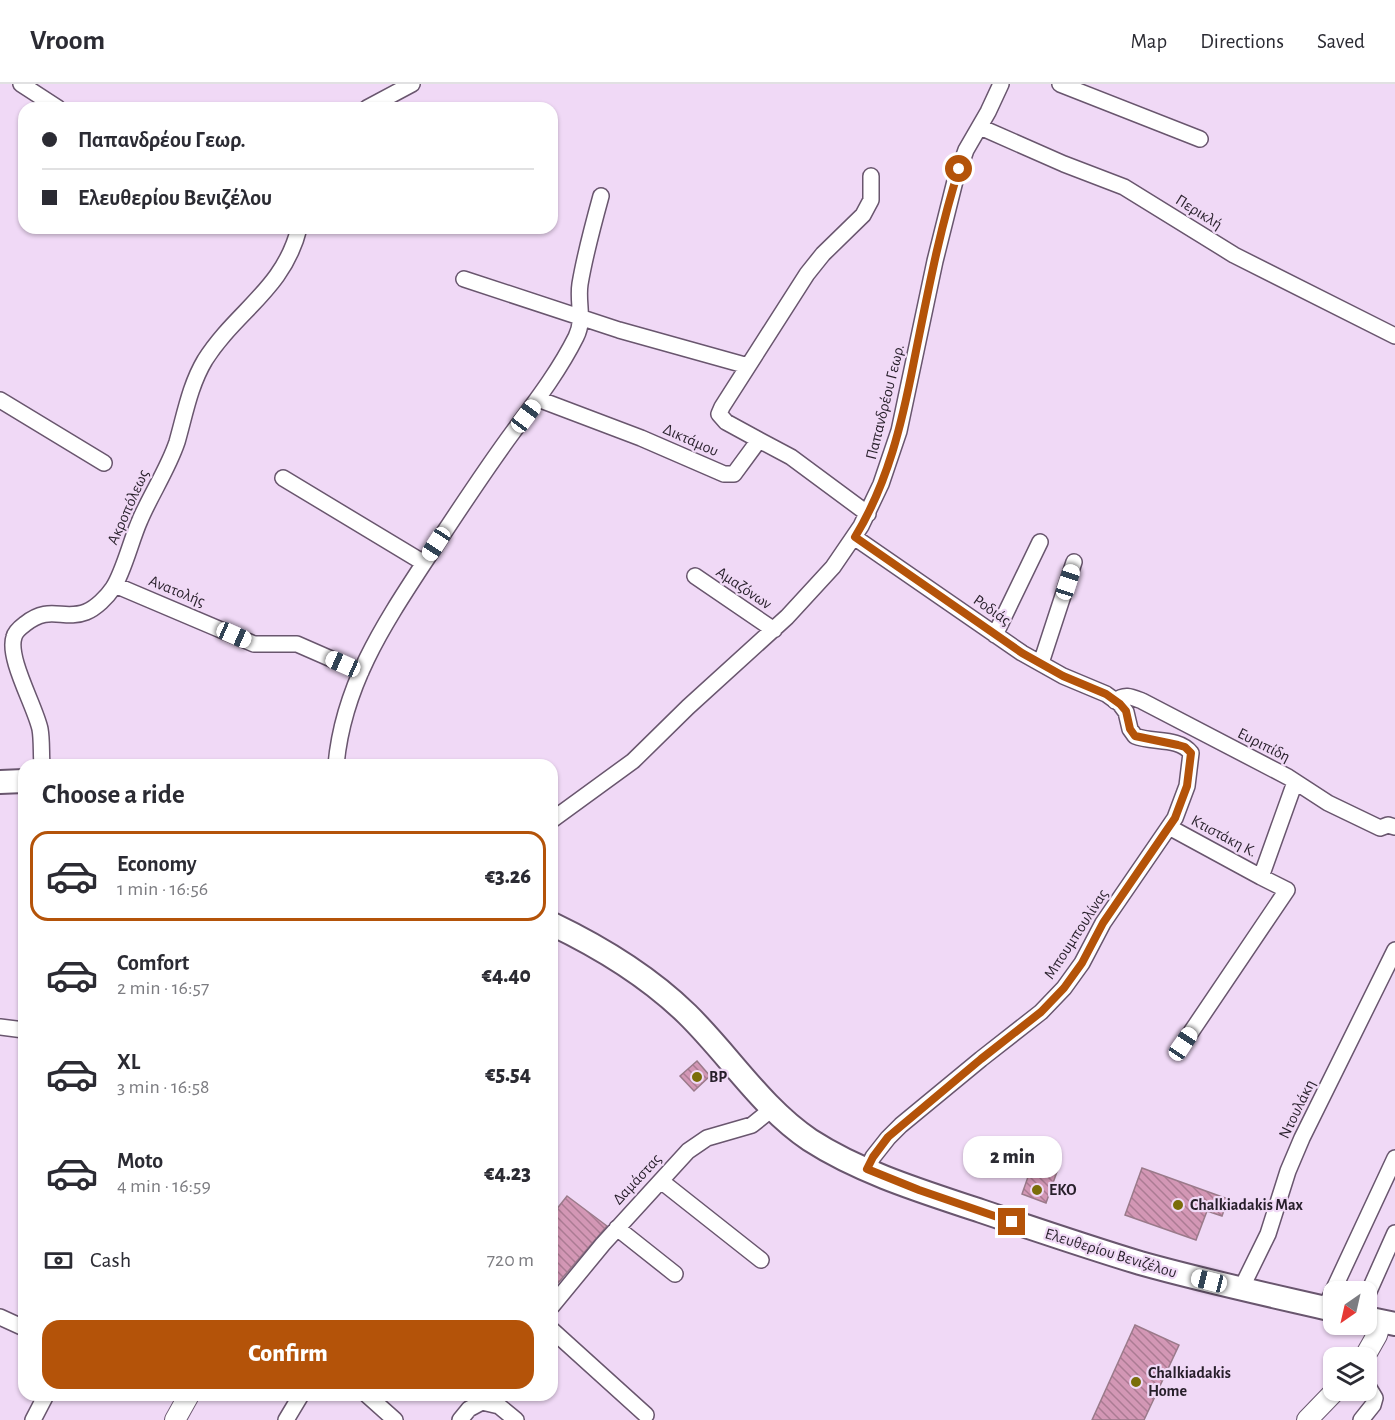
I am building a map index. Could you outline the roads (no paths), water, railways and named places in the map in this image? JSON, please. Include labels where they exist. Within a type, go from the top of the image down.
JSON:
[{"type":"main road","points":[[0,782],[18,781]]},
{"type":"main road","name":"Ελευθερίου Βενιζέλου","points":[[558,927],[618,962],[673,1002],[772,1108],[808,1138],[835,1154],[919,1190],[1071,1241],[1241,1289],[1323,1308]]},
{"type":"street","points":[[21,84],[49,102]]},
{"type":"street","points":[[378,102],[412,84]]},
{"type":"street","name":"Παπανδρέου Γεωρ.","points":[[558,816],[633,761],[774,630],[825,576],[855,537],[868,514],[888,468],[899,431],[935,261],[955,181],[966,150],[1001,84]]},
{"type":"street","points":[[1060,84],[1200,139]]},
{"type":"street","name":"Περικλή","points":[[980,127],[1064,164],[1124,187],[1234,255],[1395,336]]},
{"type":"street","points":[[868,514],[791,457],[726,422],[719,414],[807,274],[823,254],[863,215],[871,200],[871,176]]},
{"type":"street","points":[[337,759],[342,724],[361,672],[389,616],[478,482],[538,399],[575,339],[582,318],[579,306],[580,285],[601,196]]},
{"type":"street","name":"Ακροπόλεως","points":[[42,759],[40,729],[13,652],[14,638],[21,627],[42,614],[86,612],[102,601],[115,585],[140,519],[171,458],[195,381],[205,360],[283,270],[297,234]]},
{"type":"street","points":[[464,279],[582,318],[748,366]]},
{"type":"street","name":"Δικτάμου","points":[[538,399],[641,438],[724,474],[734,474],[759,440]]},
{"type":"street","points":[[0,400],[104,463]]},
{"type":"street","points":[[283,478],[424,563]]},
{"type":"street","name":"Ροδιάς","points":[[855,537],[995,635],[1041,663],[1116,701]]},
{"type":"street","points":[[995,635],[1040,542]]},
{"type":"street","points":[[1041,663],[1074,562]]},
{"type":"street","name":"Αμαζόνων","points":[[694,576],[774,630]]},
{"type":"street","name":"Ανατολής","points":[[115,585],[254,644],[297,644],[361,672]]},
{"type":"street","name":"Ευριπίδη","points":[[1116,701],[1120,697],[1129,696],[1142,701],[1380,828],[1388,825],[1395,827]]},
{"type":"street","name":"Μπουμπουλίνας","points":[[867,1169],[888,1137],[901,1125],[981,1059],[1027,1025],[1054,999],[1082,963],[1103,923],[1169,828],[1187,786],[1191,753],[1185,747],[1135,736],[1130,729],[1126,711],[1116,701]]},
{"type":"street","points":[[1261,877],[1294,782]]},
{"type":"street","name":"Κτιστάκη Κ.","points":[[1169,828],[1287,890],[1183,1044]]},
{"type":"street","name":"Ντουλάκη","points":[[1241,1289],[1271,1226],[1288,1171],[1395,950]]},
{"type":"street","points":[[0,1027],[18,1029]]},
{"type":"street","name":"Δαμάστας","points":[[558,1299],[617,1228],[680,1160],[700,1142],[717,1134],[752,1125],[772,1108]]},
{"type":"street","points":[[1341,1281],[1395,1158]]},
{"type":"street","points":[[661,1181],[761,1260]]},
{"type":"street","points":[[617,1228],[675,1274]]},
{"type":"street","points":[[1374,1281],[1395,1233]]},
{"type":"street","points":[[0,1317],[18,1325]]},
{"type":"street","points":[[1370,1347],[1381,1321]]},
{"type":"street","points":[[558,1335],[646,1415]]},
{"type":"street","points":[[33,1420],[43,1401]]},
{"type":"street","points":[[175,1420],[186,1401]]},
{"type":"street","points":[[286,1420],[297,1401]]},
{"type":"street","points":[[374,1401],[395,1420]]},
{"type":"street","points":[[1307,1420],[1325,1401]]},
{"type":"street","points":[[1361,1420],[1374,1401]]},
{"type":"street","points":[[460,1420],[469,1409],[482,1402],[498,1407],[516,1420]]},
{"type":"place","name":"BP","points":[[697,1077]]},
{"type":"place","name":"EKO","points":[[1037,1190]]},
{"type":"place","name":"Chalkiadakis Max","points":[[1178,1205]]},
{"type":"place","name":"Chalkiadakis Home","points":[[1136,1382]]}]
